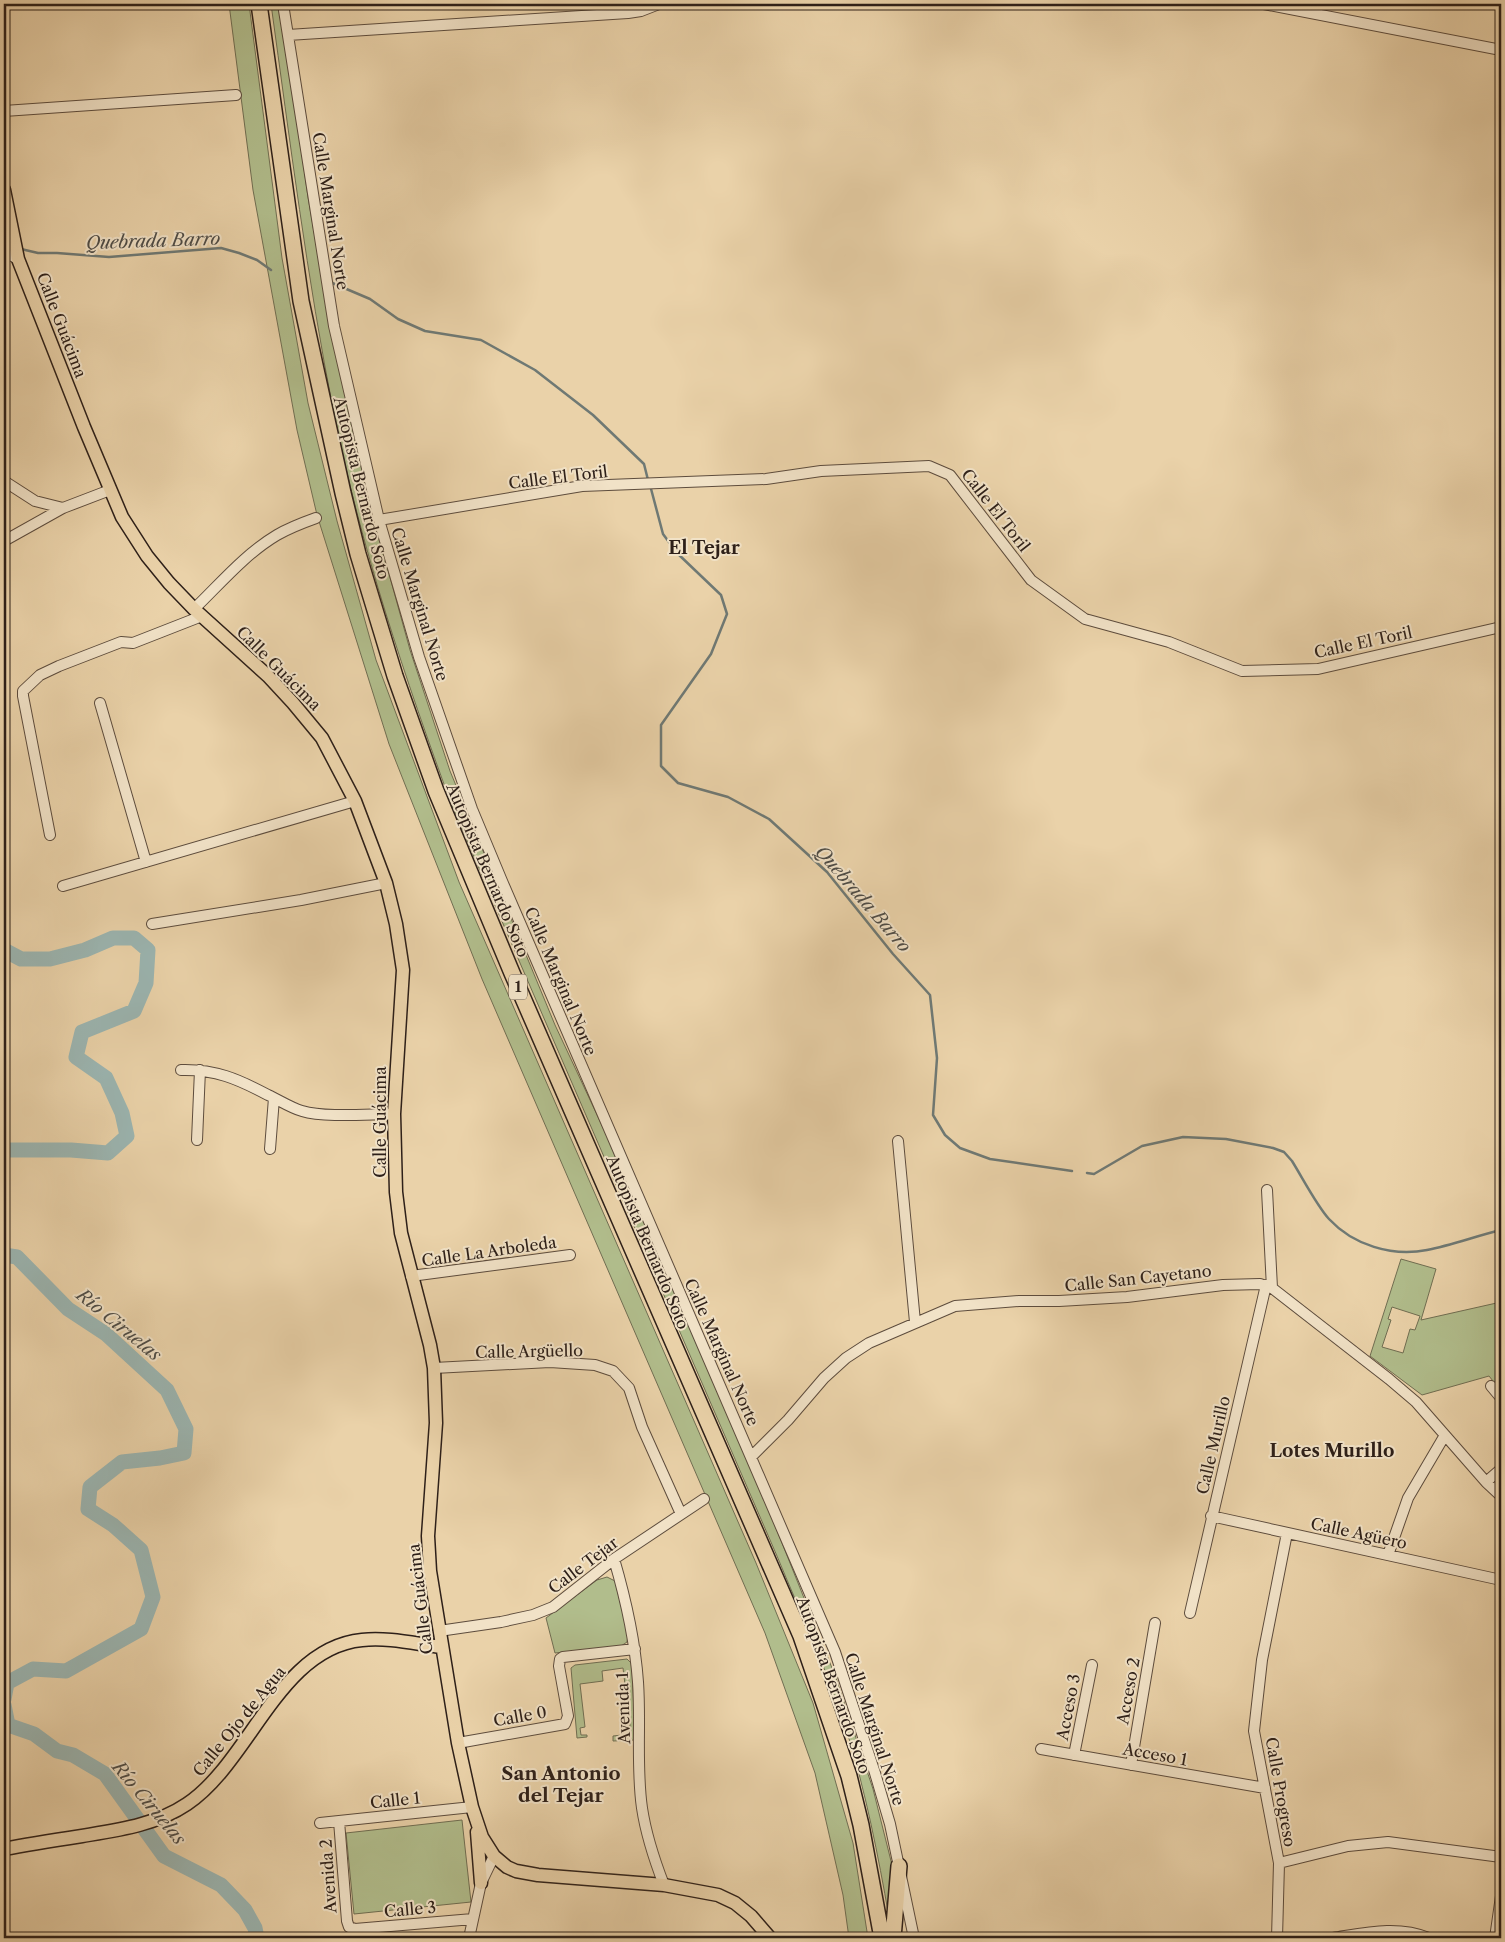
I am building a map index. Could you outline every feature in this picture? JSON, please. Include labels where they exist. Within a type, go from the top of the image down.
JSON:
[{"type":"highway","name":"Autopista Bernardo Soto","points":[[260,4],[302,310],[358,554],[395,676],[436,791],[512,973],[800,1636],[849,1776],[861,1825],[882,1938]]},
{"type":"highway","points":[[893,1938],[899,1866]]},
{"type":"main road","name":"Calle Guácima","points":[[4,190],[18,256],[122,517],[147,556],[201,615],[268,676],[308,720],[333,758],[355,801],[386,883],[397,934],[402,970],[394,1114],[396,1192],[401,1233],[430,1345],[434,1368],[436,1423],[428,1536],[430,1570],[458,1743],[474,1812],[482,1836],[494,1856],[507,1867],[538,1875],[664,1885],[718,1895],[735,1903],[752,1916],[770,1938]]},
{"type":"main road","name":"Calle Ojo de Agua","points":[[4,1849],[125,1829],[160,1819],[188,1804],[221,1773],[285,1688],[322,1654],[349,1642],[364,1639],[442,1647]]},
{"type":"main road","points":[[474,1812],[482,1884]]},
{"type":"street","name":"Calle Marginal Norte","points":[[283,4],[334,326],[379,520],[419,657],[472,809],[838,1659],[875,1772],[899,1866],[914,1938]]},
{"type":"street","points":[[288,35],[628,13],[641,11],[659,4]]},
{"type":"street","points":[[1264,4],[1501,50]]},
{"type":"street","points":[[4,111],[236,95]]},
{"type":"street","points":[[4,252],[18,256]]},
{"type":"street","name":"Calle El Toril","points":[[379,520],[582,486],[766,479],[821,471],[929,466],[950,475],[1031,580],[1085,619],[1169,642],[1242,670],[1318,669],[1501,627]]},
{"type":"street","points":[[4,481],[35,501],[63,508]]},
{"type":"street","points":[[4,542],[63,508],[110,490]]},
{"type":"street","points":[[50,835],[23,691],[40,674],[59,666],[121,642],[133,643],[167,631],[180,629],[201,615],[246,558],[275,536],[316,518]]},
{"type":"street","points":[[100,703],[146,862]]},
{"type":"street","points":[[63,886],[355,801]]},
{"type":"street","points":[[152,924],[301,900],[386,883]]},
{"type":"street","points":[[181,1070],[216,1072],[241,1081],[302,1111],[318,1114],[394,1114]]},
{"type":"street","points":[[197,1140],[200,1070]]},
{"type":"street","points":[[270,1149],[274,1098]]},
{"type":"street","points":[[898,1142],[915,1322]]},
{"type":"street","name":"Calle Murillo","points":[[1190,1613],[1211,1516],[1269,1287],[1267,1190]]},
{"type":"street","name":"Calle La Arboleda","points":[[411,1276],[570,1254]]},
{"type":"street","name":"Calle San Cayetano","points":[[752,1457],[788,1420],[824,1378],[846,1358],[869,1343],[955,1306],[1127,1297],[1223,1285],[1269,1287]]},
{"type":"street","points":[[1269,1287],[1416,1402],[1486,1482],[1501,1496]]},
{"type":"street","name":"Calle Argüello","points":[[434,1368],[550,1362],[596,1365],[613,1371],[629,1388],[642,1427],[680,1514]]},
{"type":"street","points":[[1491,1386],[1501,1398]]},
{"type":"street","points":[[1388,1555],[1408,1498],[1445,1434]]},
{"type":"street","points":[[1486,1482],[1501,1469]]},
{"type":"street","name":"Calle Tejar","points":[[439,1631],[501,1622],[545,1611],[574,1592],[614,1559],[704,1499]]},
{"type":"street","name":"Calle Agüero","points":[[1211,1516],[1501,1580]]},
{"type":"street","name":"Calle Progreso","points":[[1277,1938],[1279,1863],[1254,1731],[1262,1660],[1287,1533]]},
{"type":"street","name":"Avenida 1","points":[[614,1559],[629,1615],[635,1649],[642,1807],[651,1851],[664,1885]]},
{"type":"street","name":"Acceso 2","points":[[1131,1765],[1155,1623]]},
{"type":"street","name":"Calle 0","points":[[458,1743],[565,1724],[568,1716],[559,1666],[560,1659],[635,1649]]},
{"type":"street","name":"Acceso 3","points":[[1074,1755],[1092,1665]]},
{"type":"street","name":"Acceso 1","points":[[1041,1749],[1265,1788]]},
{"type":"street","name":"Calle 1","points":[[320,1824],[474,1812]]},
{"type":"street","name":"Avenida 2","points":[[339,1822],[349,1927]]},
{"type":"street","points":[[1279,1863],[1348,1846],[1388,1842],[1501,1857]]},
{"type":"street","points":[[469,1938],[482,1884],[494,1856]]},
{"type":"street","points":[[1495,1938],[1501,1896]]},
{"type":"street","name":"Calle 3","points":[[349,1927],[355,1929],[474,1919]]},
{"type":"street","points":[[1332,1938],[1397,1930],[1428,1938]]},
{"type":"green space","points":[[229,4],[249,4],[282,258],[308,403],[337,521],[376,660],[459,882],[756,1563],[813,1703],[853,1843],[868,1938],[849,1938],[843,1895],[815,1773],[765,1633],[482,979],[389,744],[317,515],[297,430],[253,190]]},
{"type":"green space","points":[[271,4],[281,4],[308,197],[330,323],[375,523],[410,650],[450,771],[555,1025],[613,1149],[764,1498],[836,1678],[873,1789],[893,1869],[889,1917],[876,1847],[860,1778],[847,1732],[814,1643],[452,806],[401,661],[357,514],[334,414],[307,261]]},
{"type":"green space","points":[[1401,1259],[1436,1269],[1421,1320],[1501,1302],[1501,1391],[1489,1376],[1422,1395],[1370,1356]],"holes":[[[1392,1307],[1420,1316],[1415,1330],[1410,1329],[1403,1353],[1382,1347],[1391,1320],[1388,1319]]]},
{"type":"green space","points":[[607,1577],[615,1581],[628,1634],[627,1642],[621,1646],[555,1653],[546,1618],[597,1580]]},
{"type":"green space","points":[[627,1659],[632,1664],[635,1740],[613,1741],[613,1736],[631,1734],[623,1668],[602,1671],[603,1681],[580,1684],[585,1727],[580,1728],[581,1735],[587,1735],[587,1737],[577,1738],[571,1668],[575,1665]]},
{"type":"green space","points":[[462,1820],[471,1902],[354,1914],[346,1833]]},
{"type":"waterway","name":"Quebrada Barro","points":[[4,242],[12,245]]},
{"type":"waterway","name":"Quebrada Barro","points":[[21,249],[38,253],[109,257],[221,248],[257,260],[271,270]]},
{"type":"waterway","name":"Quebrada Barro","points":[[330,282],[370,299],[398,319],[425,331],[481,340],[535,370],[593,415],[644,464],[648,480]]},
{"type":"waterway","name":"Quebrada Barro","points":[[650,485],[663,534],[677,553],[721,595],[727,614],[711,654],[661,725],[661,766],[678,783],[728,797],[769,819],[827,872],[893,954],[930,995],[937,1058],[933,1115],[945,1135],[960,1148],[990,1159],[1072,1171]]},
{"type":"waterway","name":"Río Ciruelas","points":[[4,950],[21,959],[50,959],[85,950],[113,938],[134,938],[148,950],[146,983],[134,1011],[82,1032],[76,1057],[106,1078],[122,1113],[127,1136],[108,1153],[71,1150],[7,1150],[4,1152]]},
{"type":"waterway","name":"Quebrada Barro","points":[[1087,1173],[1094,1174],[1142,1146],[1183,1137],[1226,1139],[1284,1152],[1292,1161],[1329,1219],[1350,1236],[1374,1247],[1400,1252],[1414,1252],[1446,1246],[1501,1230]]},
{"type":"waterway","name":"Río Ciruelas","points":[[4,1255],[17,1257],[68,1309],[106,1334],[167,1390],[186,1429],[184,1453],[160,1458],[122,1462],[90,1487],[88,1509],[113,1525],[141,1550],[153,1597],[141,1629],[66,1671],[33,1669],[7,1683],[4,1699]]},
{"type":"waterway","name":"Río Ciruelas","points":[[4,1705],[8,1725],[34,1734],[57,1751],[73,1755],[105,1774],[164,1856],[221,1885],[245,1910],[255,1928],[257,1938]]},
{"type":"district","name":"El Tejar","points":[[704,548]]},
{"type":"district","name":"Lotes Murillo","points":[[1332,1451]]},
{"type":"district","name":"San Antonio del Tejar","points":[[561,1784]]}]
